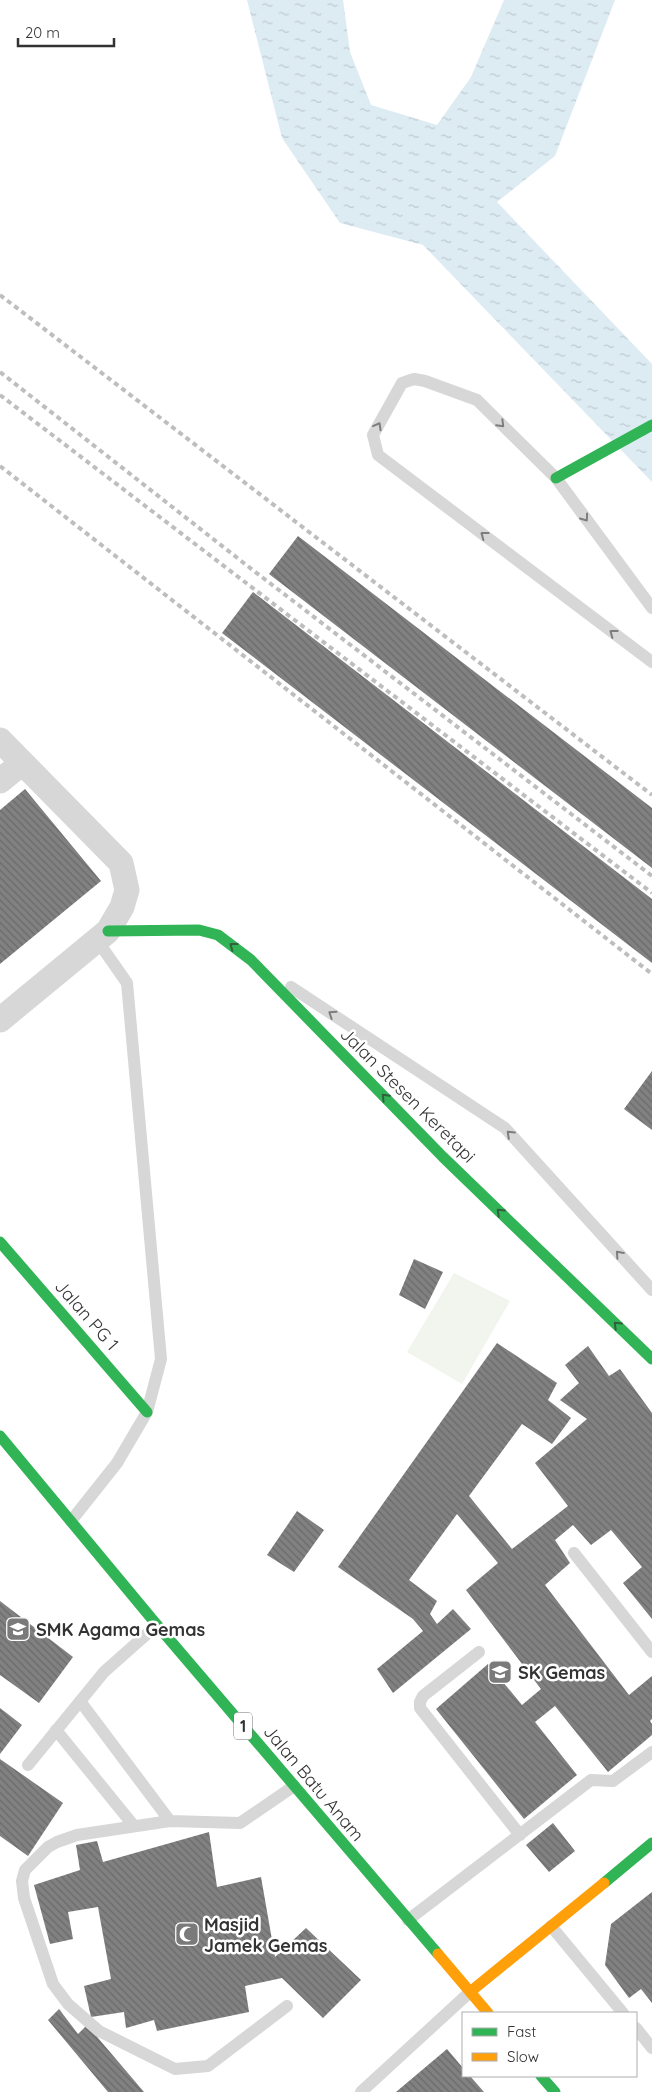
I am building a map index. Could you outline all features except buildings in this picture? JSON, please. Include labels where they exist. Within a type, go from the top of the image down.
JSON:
[{"type":"main road","points":[[556,478],[652,425]]},
{"type":"main road","name":"Jalan Stesen Keretapi","points":[[102,936],[199,930],[218,935],[251,960],[443,1157],[652,1359]]},
{"type":"main road","name":"Jalan PG 1","points":[[0,1242],[147,1412]]},
{"type":"main road","name":"Jalan Batu Anam","points":[[0,1436],[157,1625],[487,2012]]},
{"type":"main road","points":[[470,1992],[651,1846]]},
{"type":"main road","points":[[542,2077],[555,2092]]},
{"type":"street","points":[[0,740],[121,864],[127,890],[122,907],[102,936],[0,1020]]},
{"type":"street","points":[[0,781],[22,762]]},
{"type":"lane","points":[[652,608],[556,478],[477,400],[425,381],[414,379],[402,384],[373,435],[378,455],[652,662]]},
{"type":"lane","points":[[71,1521],[117,1463],[147,1412],[162,1359],[127,983],[102,936]]},
{"type":"lane","points":[[251,960],[505,1128],[652,1290]]},
{"type":"lane","points":[[574,1553],[652,1652]]},
{"type":"lane","points":[[28,1765],[104,1672],[157,1625]]},
{"type":"lane","points":[[479,1652],[423,1696],[420,1708],[520,1835]]},
{"type":"lane","points":[[80,1701],[170,1821]]},
{"type":"lane","points":[[56,1730],[134,1826]]},
{"type":"lane","points":[[408,1920],[591,1780],[613,1781],[652,1752]]},
{"type":"lane","points":[[287,2006],[208,2066],[175,2068],[99,2031],[68,2004],[53,1984],[24,1898],[22,1881],[24,1870],[48,1847],[57,1842],[77,1836],[170,1821],[240,1823],[294,1786]]},
{"type":"lane","points":[[551,1926],[622,2012]]},
{"type":"lane","points":[[361,2092],[470,1992]]},
{"type":"lane","points":[[637,2029],[652,2048]]},
{"type":"shaded area","points":[[454,1273],[510,1301],[462,1384],[407,1352]]},
{"type":"water","points":[[247,0],[343,0],[350,52],[371,105],[437,125],[471,77],[504,0],[615,0],[555,156],[497,202],[652,364],[652,482],[423,245],[340,223],[282,138]]},
{"type":"railway","points":[[0,295],[652,795]]},
{"type":"railway","points":[[0,372],[254,571],[652,876]]},
{"type":"railway","points":[[0,395],[652,893]]},
{"type":"railway","points":[[0,466],[652,974]]},
{"type":"traffic: fast","points":[[556,478],[652,425]]},
{"type":"traffic: fast","points":[[108,931],[199,930],[218,935],[251,960],[443,1157],[652,1359]]},
{"type":"traffic: fast","points":[[0,1242],[147,1412]]},
{"type":"traffic: fast","points":[[0,1436],[157,1625],[438,1954]]},
{"type":"traffic: fast","points":[[604,1883],[652,1843]]},
{"type":"traffic: fast","points":[[542,2077],[555,2092]]},
{"type":"traffic: slow","points":[[470,1992],[604,1883]]},
{"type":"traffic: slow","points":[[438,1954],[487,2012]]},
{"type":"place","name":"SMK Agama Gemas","points":[[18,1629]]},
{"type":"place","name":"SK Gemas","points":[[500,1672]]},
{"type":"place","name":"Masjid Jamek Gemas","points":[[187,1934]]}]
